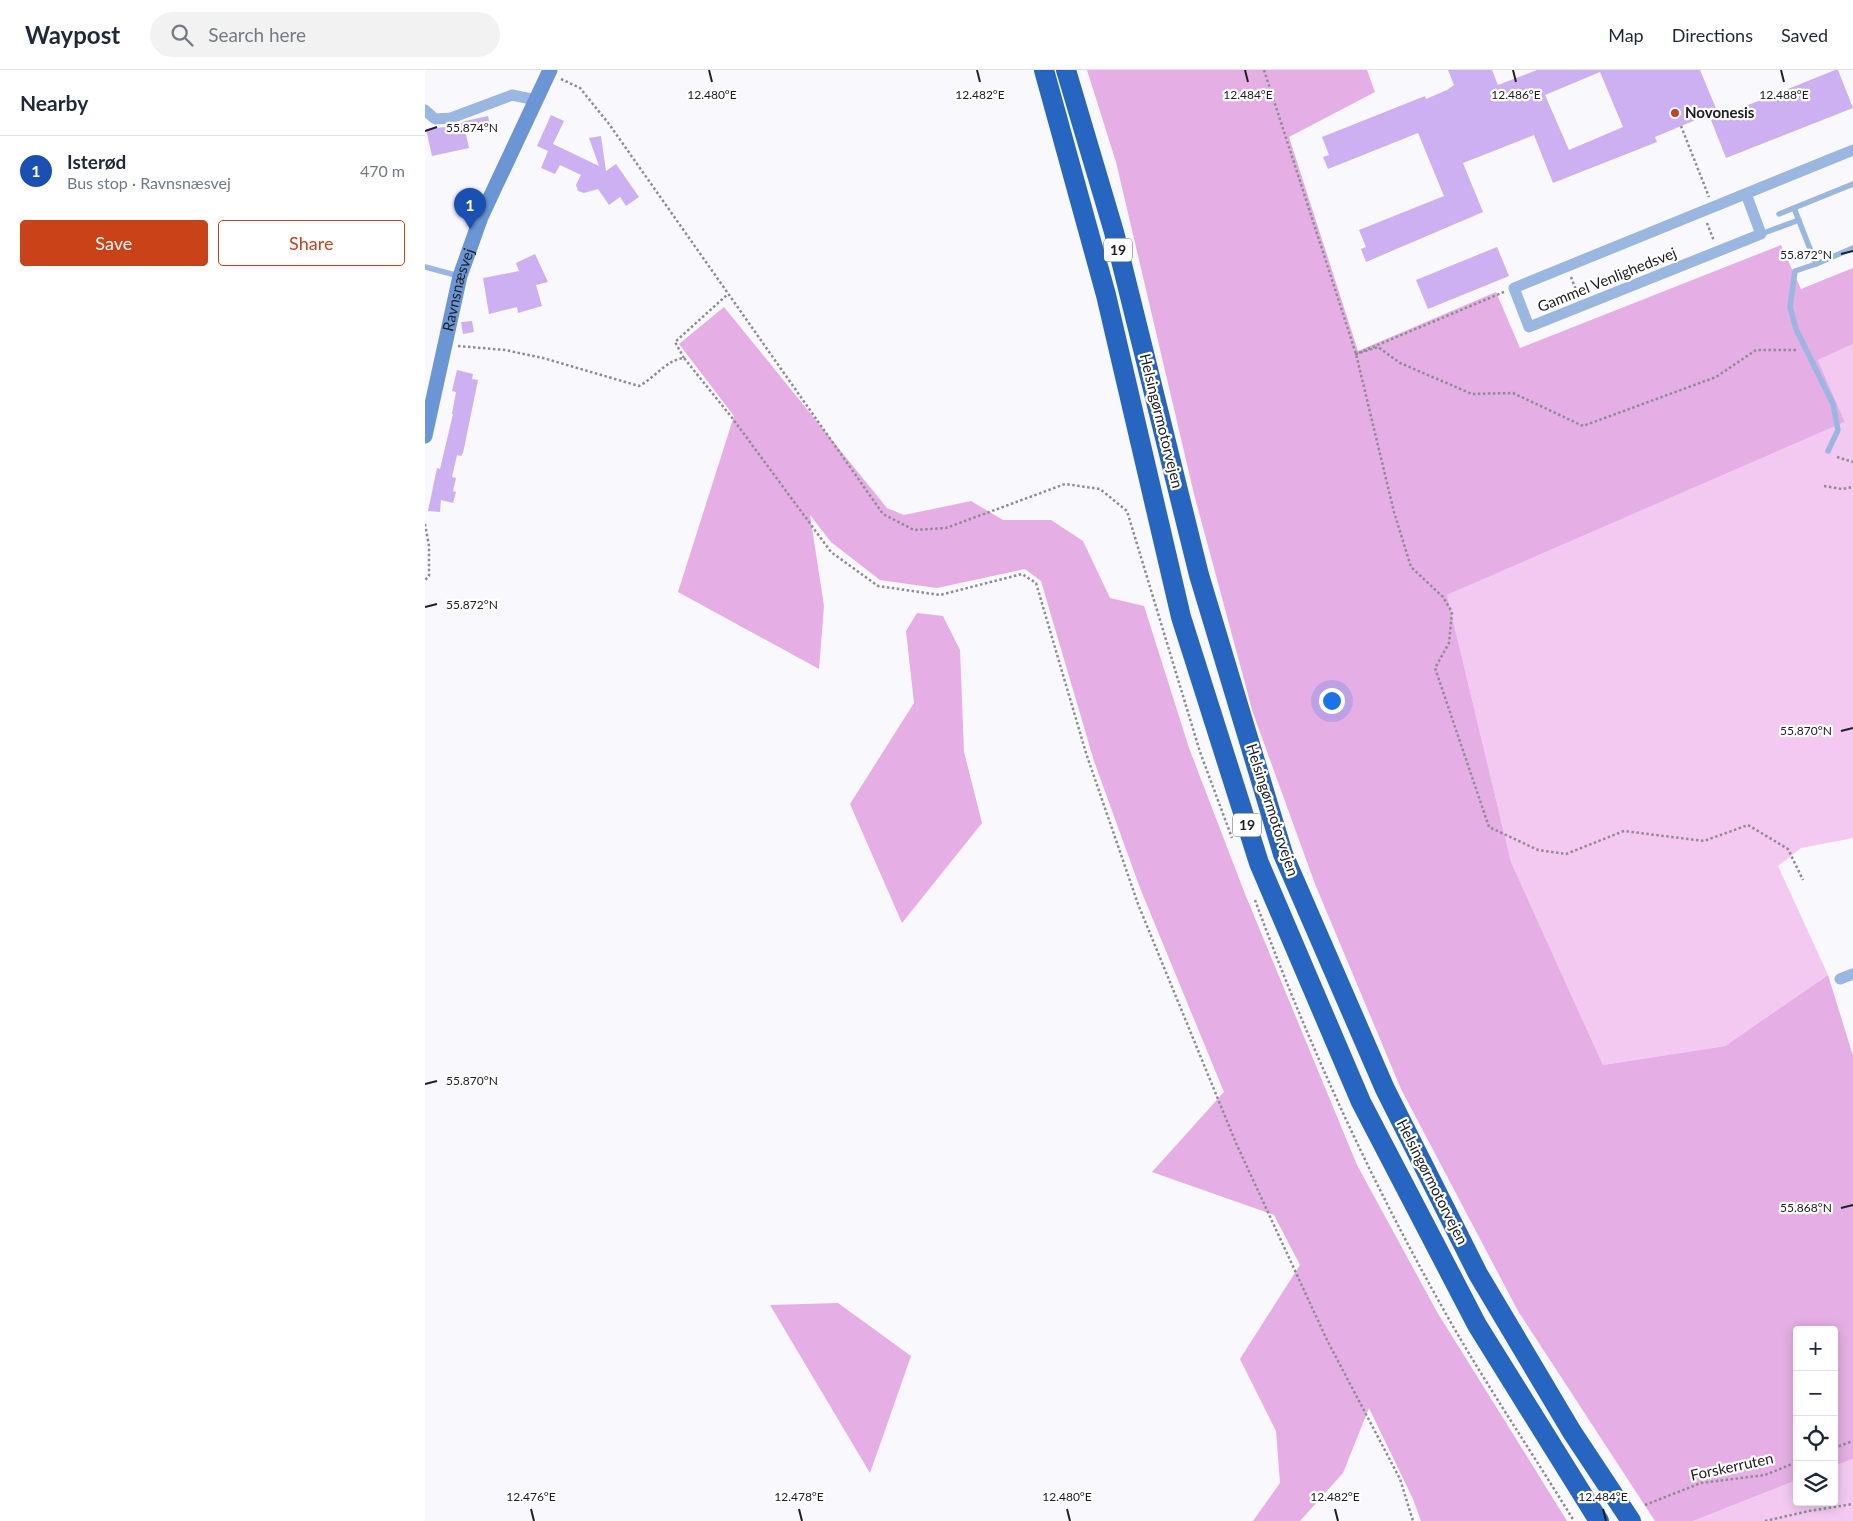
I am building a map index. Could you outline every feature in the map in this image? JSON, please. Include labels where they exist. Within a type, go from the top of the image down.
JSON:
[{"type":"highway","name":"Helsingørmotorvejen","points":[[1044,70],[1107,295],[1181,618],[1259,863],[1361,1102],[1477,1326],[1599,1521]]},
{"type":"highway","name":"Helsingørmotorvejen","points":[[1066,70],[1121,260],[1199,575],[1283,854],[1385,1089],[1478,1274],[1572,1432],[1631,1521]]},
{"type":"main road","name":"Ravnsnæsvej","points":[[425,436],[460,276],[481,217],[549,72]]},
{"type":"street","points":[[425,110],[435,119],[451,118],[512,95],[536,100]]},
{"type":"street","name":"Gammel Venlighedsvej","points":[[1761,234],[1529,327],[1514,288],[1853,150]]},
{"type":"street","points":[[1746,194],[1761,234]]},
{"type":"street","points":[[1840,979],[1853,974]]},
{"type":"lane","points":[[1779,214],[1853,184]]},
{"type":"lane","points":[[1794,208],[1816,264]]},
{"type":"lane","points":[[1761,234],[1799,220]]},
{"type":"lane","points":[[1828,451],[1838,430],[1833,404],[1796,329],[1790,308],[1792,284],[1795,271],[1853,248]]},
{"type":"lane","points":[[425,267],[460,276]]},
{"type":"path","points":[[1264,70],[1356,354],[1394,512],[1411,567],[1443,597],[1452,612],[1449,643],[1435,668],[1489,827],[1538,850],[1566,854],[1624,831],[1703,841],[1748,825],[1788,848],[1803,880]]},
{"type":"path","points":[[549,72],[580,88],[609,124],[883,514],[914,530],[946,528],[1065,484],[1100,489],[1127,511],[1200,752],[1234,843]]},
{"type":"path","points":[[1681,126],[1708,210],[1718,251]]},
{"type":"path","points":[[1567,267],[1582,306]]},
{"type":"path","points":[[1356,354],[1514,288]]},
{"type":"path","points":[[728,294],[675,342],[684,358],[733,418],[831,552],[878,586],[940,595],[1022,574],[1036,583],[1086,753],[1138,904],[1236,1143],[1327,1340],[1400,1479],[1413,1521]]},
{"type":"path","points":[[444,344],[505,350],[543,358],[639,386],[650,380],[673,360],[684,358]]},
{"type":"path","points":[[1356,354],[1378,347],[1400,363],[1472,394],[1513,393],[1583,426],[1716,377],[1756,350],[1805,350]]},
{"type":"path","points":[[1837,457],[1853,462]]},
{"type":"path","points":[[1824,486],[1842,489],[1853,487]]},
{"type":"path","points":[[425,524],[429,546],[429,576],[425,580]]},
{"type":"path","points":[[1254,897],[1284,979],[1365,1162],[1442,1306],[1574,1521]]},
{"type":"path","points":[[1838,1446],[1853,1440]]},
{"type":"path","name":"Forskerruten","points":[[1645,1505],[1701,1483],[1765,1475],[1793,1464]]},
{"type":"path","points":[[1765,1521],[1853,1504]]},
{"type":"shaded area","points":[[1087,70],[1367,70],[1375,92],[1289,137],[1358,351],[1496,292],[1520,348],[1781,245],[1801,289],[1853,268],[1853,344],[1818,360],[1845,422],[1447,595],[1511,862],[1603,1065],[1725,1046],[1828,975],[1853,1056],[1853,1459],[1838,1465],[1838,1326],[1793,1326],[1793,1482],[1693,1521],[1655,1521],[1518,1311],[1401,1089],[1315,884],[1253,713],[1194,494],[1116,162]]},
{"type":"shaded area","points":[[724,307],[887,508],[904,515],[971,501],[1003,520],[1051,520],[1083,541],[1110,598],[1144,606],[1189,748],[1245,894],[1357,1165],[1437,1312],[1567,1521],[1421,1521],[1413,1499],[1369,1408],[1343,1473],[1300,1521],[1253,1521],[1280,1483],[1276,1431],[1240,1359],[1300,1265],[1274,1215],[1152,1172],[1224,1092],[1140,888],[1094,761],[1041,581],[1025,569],[937,588],[880,580],[831,542],[810,515],[824,606],[819,669],[678,592],[734,416],[679,344]]},
{"type":"shaded area","points":[[1853,344],[1853,838],[1801,848],[1778,866],[1828,975],[1725,1046],[1603,1065],[1511,862],[1447,595],[1845,422],[1818,360]]},
{"type":"shaded area","points":[[917,613],[943,616],[960,650],[964,752],[982,823],[902,923],[850,804],[914,703],[906,631]]},
{"type":"shaded area","points":[[838,1303],[911,1356],[870,1473],[770,1305]]},
{"type":"shaded area","points":[[1853,1459],[1853,1521],[1693,1521],[1793,1482],[1793,1506],[1838,1506],[1838,1465]]},
{"type":"building","points":[[1448,70],[1492,70],[1498,85],[1537,70],[1700,70],[1717,111],[1655,137],[1657,142],[1553,183],[1534,135],[1463,163],[1483,212],[1366,262],[1361,249],[1366,247],[1359,230],[1444,196],[1418,133],[1328,169],[1323,157],[1329,155],[1322,137],[1425,96],[1426,99],[1454,85]],"holes":[[[1600,72],[1623,127],[1569,150],[1545,95]]]},
{"type":"building","points":[[1838,70],[1853,108],[1726,158],[1711,120]]},
{"type":"building","points":[[551,115],[564,121],[553,144],[599,166],[589,138],[601,136],[606,171],[616,164],[639,197],[626,206],[620,197],[609,205],[598,189],[584,193],[578,191],[576,185],[581,175],[560,165],[555,174],[541,168],[548,151],[537,146]]},
{"type":"building","points":[[488,116],[491,129],[466,134],[469,148],[432,156],[426,129],[455,126],[465,121]]},
{"type":"building","points":[[1497,247],[1509,276],[1428,309],[1416,280]]},
{"type":"building","points":[[535,254],[548,282],[536,285],[542,306],[518,313],[517,307],[489,314],[483,278],[519,271],[516,263]]},
{"type":"building","points":[[472,321],[474,332],[463,334],[461,322]]},
{"type":"building","points":[[457,370],[473,374],[472,379],[478,380],[463,453],[461,456],[457,455],[452,477],[456,478],[453,491],[456,492],[453,503],[441,500],[440,512],[428,511],[437,468],[440,469],[453,414],[456,392],[452,391]]},
{"type":"place","name":"Novonesis","points":[[1675,113]]},
{"type":"place","name":"Isterød","points":[[470,229]]}]
